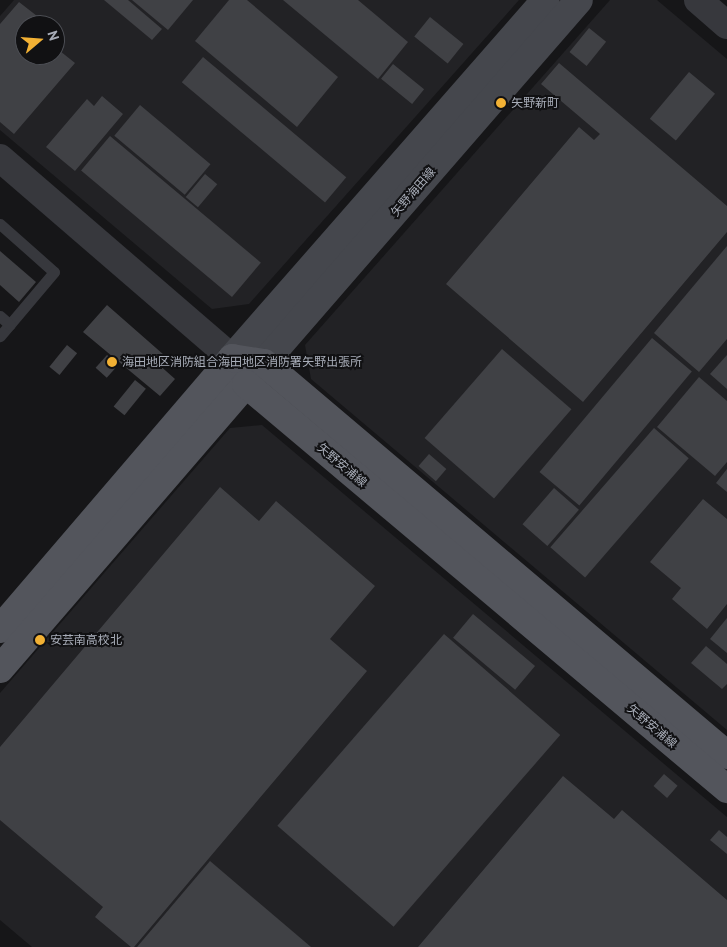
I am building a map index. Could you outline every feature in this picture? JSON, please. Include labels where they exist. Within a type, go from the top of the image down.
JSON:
[{"type":"main road","points":[[0,629],[232,358],[545,0]]},
{"type":"main road","name":"矢野海田線","points":[[246,384],[579,0]]},
{"type":"main road","points":[[232,358],[264,364],[727,755]]},
{"type":"main road","points":[[0,669],[246,384]]},
{"type":"main road","name":"矢野安浦線","points":[[246,384],[727,789]]},
{"type":"street","points":[[698,0],[727,25]]},
{"type":"street","points":[[0,158],[232,358],[246,384]]},
{"type":"lane","points":[[0,224],[54,272],[0,336]]},
{"type":"lane","points":[[0,316],[10,324]]},
{"type":"shaded area","points":[[14,0],[519,0],[249,304],[212,309],[0,130],[0,16]]},
{"type":"shaded area","points":[[610,0],[657,0],[727,59],[727,730],[311,379],[305,345]]},
{"type":"shaded area","points":[[262,425],[727,817],[727,947],[32,947],[0,920],[0,693],[230,428]]},
{"type":"building","points":[[104,0],[128,0],[162,29],[152,40]]},
{"type":"building","points":[[132,0],[193,0],[168,30]]},
{"type":"building","points":[[229,0],[247,0],[338,77],[297,127],[195,41]]},
{"type":"building","points":[[283,0],[358,0],[408,42],[378,79]]},
{"type":"building","points":[[19,2],[36,15],[15,15],[15,65],[65,65],[65,55],[75,63],[14,134],[0,122],[0,24]]},
{"type":"building","points":[[430,17],[463,44],[448,63],[414,36]]},
{"type":"building","points":[[589,28],[606,42],[587,66],[569,52]]},
{"type":"building","points":[[203,57],[346,177],[325,202],[182,82]]},
{"type":"building","points":[[559,63],[727,206],[727,232],[583,402],[446,284],[579,127],[594,140],[600,134],[541,84]]},
{"type":"building","points":[[393,64],[424,89],[412,104],[381,79]]},
{"type":"building","points":[[689,72],[715,94],[676,141],[650,119]]},
{"type":"building","points":[[102,96],[123,114],[75,171],[46,147],[87,99],[94,106]]},
{"type":"building","points":[[140,105],[210,164],[185,195],[114,136]]},
{"type":"building","points":[[110,136],[261,263],[232,297],[81,170]]},
{"type":"building","points":[[205,174],[217,184],[198,207],[186,197]]},
{"type":"building","points":[[727,246],[727,339],[699,372],[654,333]]},
{"type":"building","points":[[0,251],[36,282],[19,302],[0,285]]},
{"type":"building","points":[[107,305],[164,355],[157,363],[175,379],[160,396],[83,332]]},
{"type":"building","points":[[652,338],[692,371],[579,505],[540,472]]},
{"type":"building","points":[[67,345],[77,353],[59,375],[49,367]]},
{"type":"building","points":[[502,349],[571,409],[494,498],[425,438]]},
{"type":"building","points":[[107,355],[118,365],[107,378],[96,368]]},
{"type":"building","points":[[727,355],[727,389],[710,374]]},
{"type":"building","points":[[699,377],[727,401],[727,462],[715,476],[657,427]]},
{"type":"building","points":[[135,380],[146,389],[124,415],[114,406]]},
{"type":"building","points":[[654,428],[689,458],[585,577],[550,547]]},
{"type":"building","points":[[429,454],[446,469],[436,481],[419,466]]},
{"type":"building","points":[[727,469],[727,492],[716,483]]},
{"type":"building","points":[[220,487],[259,521],[276,501],[375,586],[330,639],[367,671],[134,947],[131,947],[95,917],[103,907],[0,820],[0,747]]},
{"type":"building","points":[[554,488],[579,510],[547,546],[523,524]]},
{"type":"building","points":[[703,499],[727,519],[727,604],[707,629],[672,599],[681,588],[650,562]]},
{"type":"building","points":[[473,614],[535,666],[515,690],[453,638]]},
{"type":"building","points":[[727,618],[727,653],[710,639]]},
{"type":"building","points":[[444,634],[560,735],[394,927],[277,826]]},
{"type":"building","points":[[706,646],[727,664],[727,684],[722,689],[691,663]]},
{"type":"building","points":[[664,774],[678,786],[667,798],[654,786]]},
{"type":"building","points":[[563,776],[614,819],[622,810],[727,900],[727,947],[418,947]]},
{"type":"building","points":[[719,830],[727,837],[727,854],[710,840]]},
{"type":"building","points":[[210,861],[311,947],[137,947]]},
{"type":"place","name":"矢野新町","points":[[501,103]]},
{"type":"place","name":"海田地区消防組合海田地区消防署矢野出張所","points":[[112,362]]},
{"type":"place","name":"安芸南高校北","points":[[40,640]]}]
